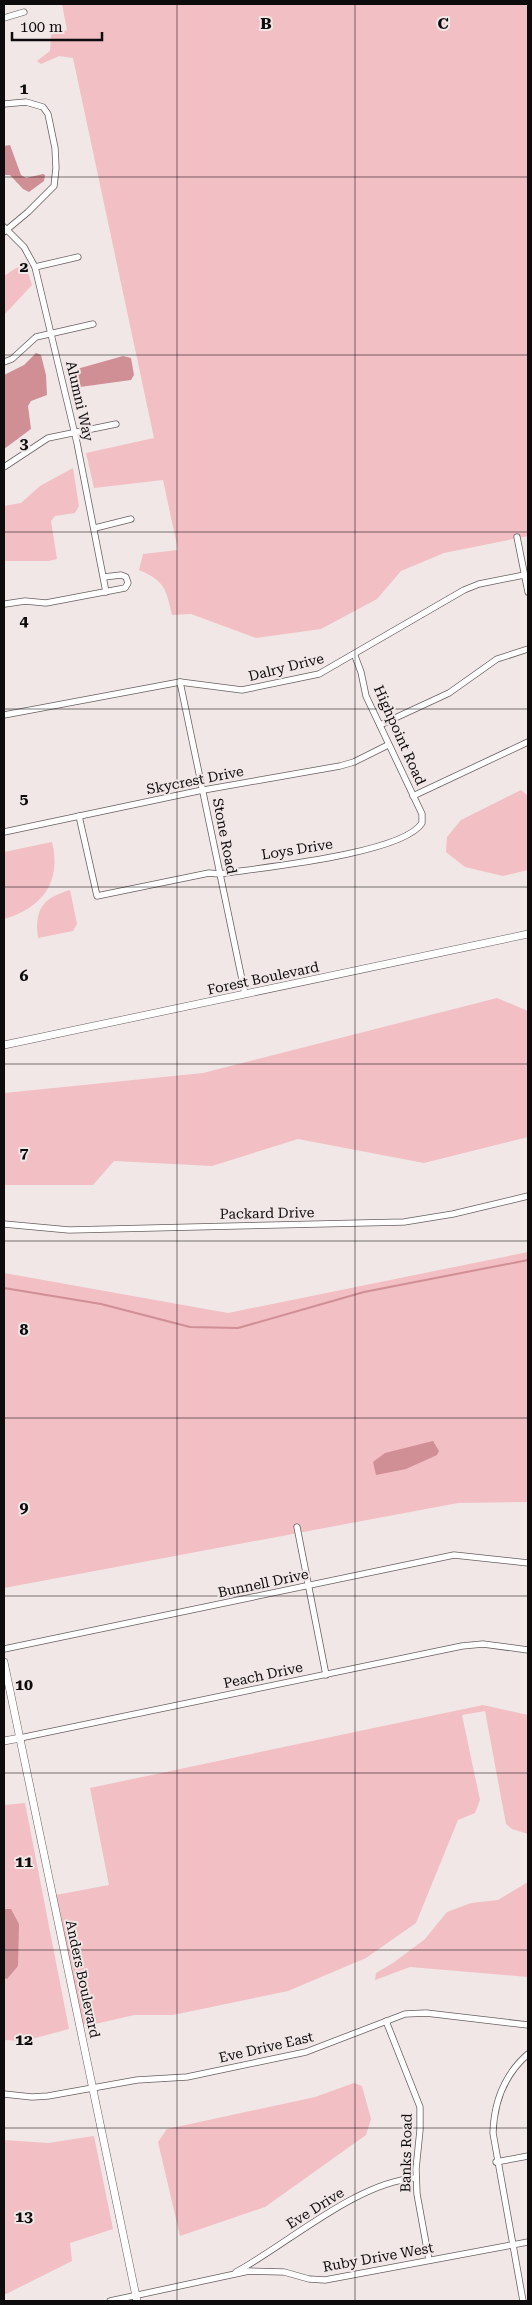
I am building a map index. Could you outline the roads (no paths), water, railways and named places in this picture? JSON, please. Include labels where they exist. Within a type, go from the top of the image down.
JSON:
[{"type":"street","points":[[4,18],[24,12]]},
{"type":"street","points":[[4,104],[26,102],[43,106],[50,124],[56,180],[54,186],[47,194],[5,230]]},
{"type":"street","name":"Alumni Way","points":[[5,230],[24,247],[35,266],[95,528],[106,592]]},
{"type":"street","points":[[35,266],[78,257]]},
{"type":"street","points":[[4,362],[12,359],[32,340],[50,332],[93,324]]},
{"type":"street","points":[[4,467],[48,438],[116,424]]},
{"type":"street","points":[[95,528],[131,518]]},
{"type":"street","points":[[517,538],[528,592]]},
{"type":"street","points":[[5,604],[25,601],[46,603],[125,588],[128,583],[126,577],[121,575],[104,577]]},
{"type":"street","name":"Dalry Drive","points":[[4,715],[180,682],[249,690],[324,673],[464,590],[480,584],[524,575]]},
{"type":"street","points":[[380,725],[449,693],[497,659],[528,649]]},
{"type":"street","name":"Highpoint Road","points":[[355,656],[361,672],[366,696],[413,796]]},
{"type":"street","name":"Stone Road","points":[[180,682],[245,994]]},
{"type":"street","points":[[413,796],[528,742]]},
{"type":"street","name":"Skycrest Drive","points":[[4,832],[346,765],[388,745]]},
{"type":"street","name":"Loys Drive","points":[[79,816],[97,896],[209,872],[219,874],[373,849],[420,826],[424,819],[413,796]]},
{"type":"street","name":"Forest Boulevard","points":[[4,1045],[528,934]]},
{"type":"street","name":"Packard Drive","points":[[4,1224],[69,1230],[404,1222],[453,1214],[528,1196]]},
{"type":"street","points":[[297,1527],[326,1675]]},
{"type":"street","name":"Bunnell Drive","points":[[4,1649],[454,1554],[528,1563]]},
{"type":"street","name":"Peach Drive","points":[[4,1741],[474,1644],[495,1644],[528,1650]]},
{"type":"street","name":"Anders Boulevard","points":[[4,1662],[137,2298]]},
{"type":"street","name":"Eve Drive East","points":[[4,2094],[32,2097],[137,2080],[187,2077],[306,2052],[405,2014],[426,2013],[528,2025]]},
{"type":"street","name":"Banks Road","points":[[386,2021],[420,2107],[416,2178],[429,2260]]},
{"type":"street","points":[[523,2301],[496,2162],[493,2133],[498,2101],[508,2078],[528,2054]]},
{"type":"street","points":[[496,2162],[528,2156]]},
{"type":"street","name":"Eve Drive","points":[[232,2274],[363,2193],[393,2181],[416,2178]]},
{"type":"street","name":"Ruby Drive West","points":[[232,2274],[268,2271],[284,2272],[309,2279],[325,2280],[528,2242]]},
{"type":"street","points":[[110,2301],[137,2298],[232,2274]]},
{"type":"waterway","points":[[4,1288],[101,1304],[190,1327],[238,1328],[364,1292],[528,1260]]}]
